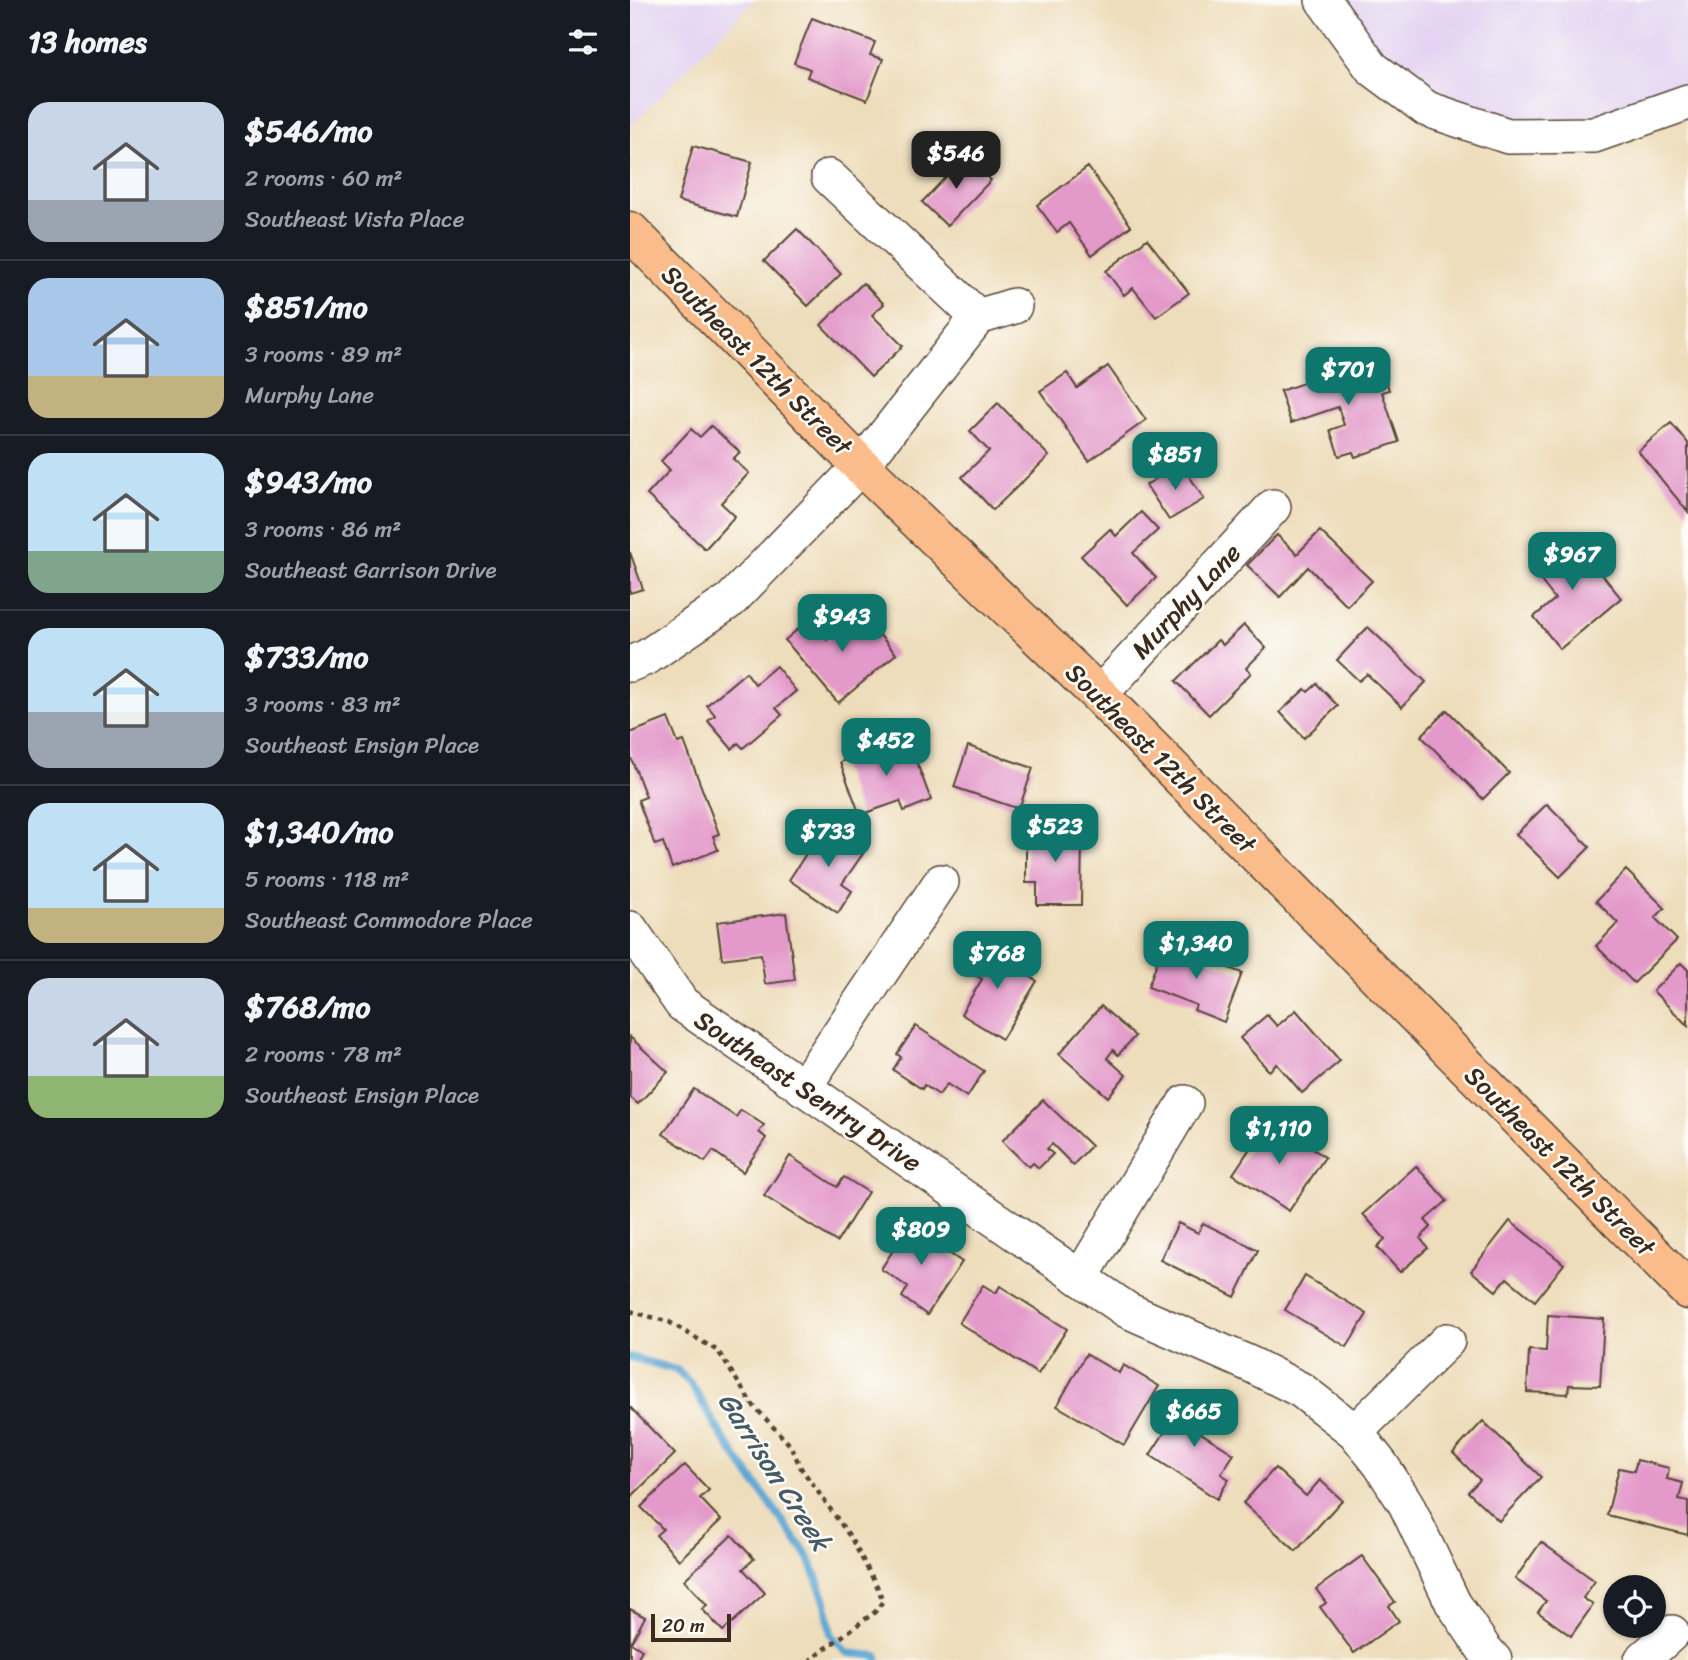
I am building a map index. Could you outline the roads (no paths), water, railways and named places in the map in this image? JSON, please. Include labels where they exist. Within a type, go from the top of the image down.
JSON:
[{"type":"main road","name":"Southeast 12th Street","points":[[630,231],[862,466],[1099,695],[1688,1290]]},
{"type":"street","points":[[1323,0],[1373,68],[1427,108],[1508,136],[1594,135],[1688,102]]},
{"type":"street","points":[[829,177],[978,317]]},
{"type":"street","points":[[630,664],[647,657],[731,600],[862,466],[978,317],[1014,306]]},
{"type":"street","name":"Murphy Lane","points":[[1099,695],[1273,507]]},
{"type":"street","points":[[803,1088],[940,882]]},
{"type":"street","name":"Southeast Sentry Drive","points":[[630,929],[682,1004],[803,1088],[1127,1310],[1252,1365],[1301,1390],[1355,1432],[1381,1465],[1406,1504],[1453,1603],[1494,1660]]},
{"type":"street","points":[[1081,1277],[1185,1103]]},
{"type":"street","points":[[1355,1432],[1447,1341]]},
{"type":"street","points":[[1642,1660],[1672,1633]]},
{"type":"waterway","name":"Garrison Creek","points":[[630,1357],[677,1370],[691,1384],[723,1438],[809,1558],[826,1603],[831,1634],[847,1653],[877,1656],[878,1660]]}]
